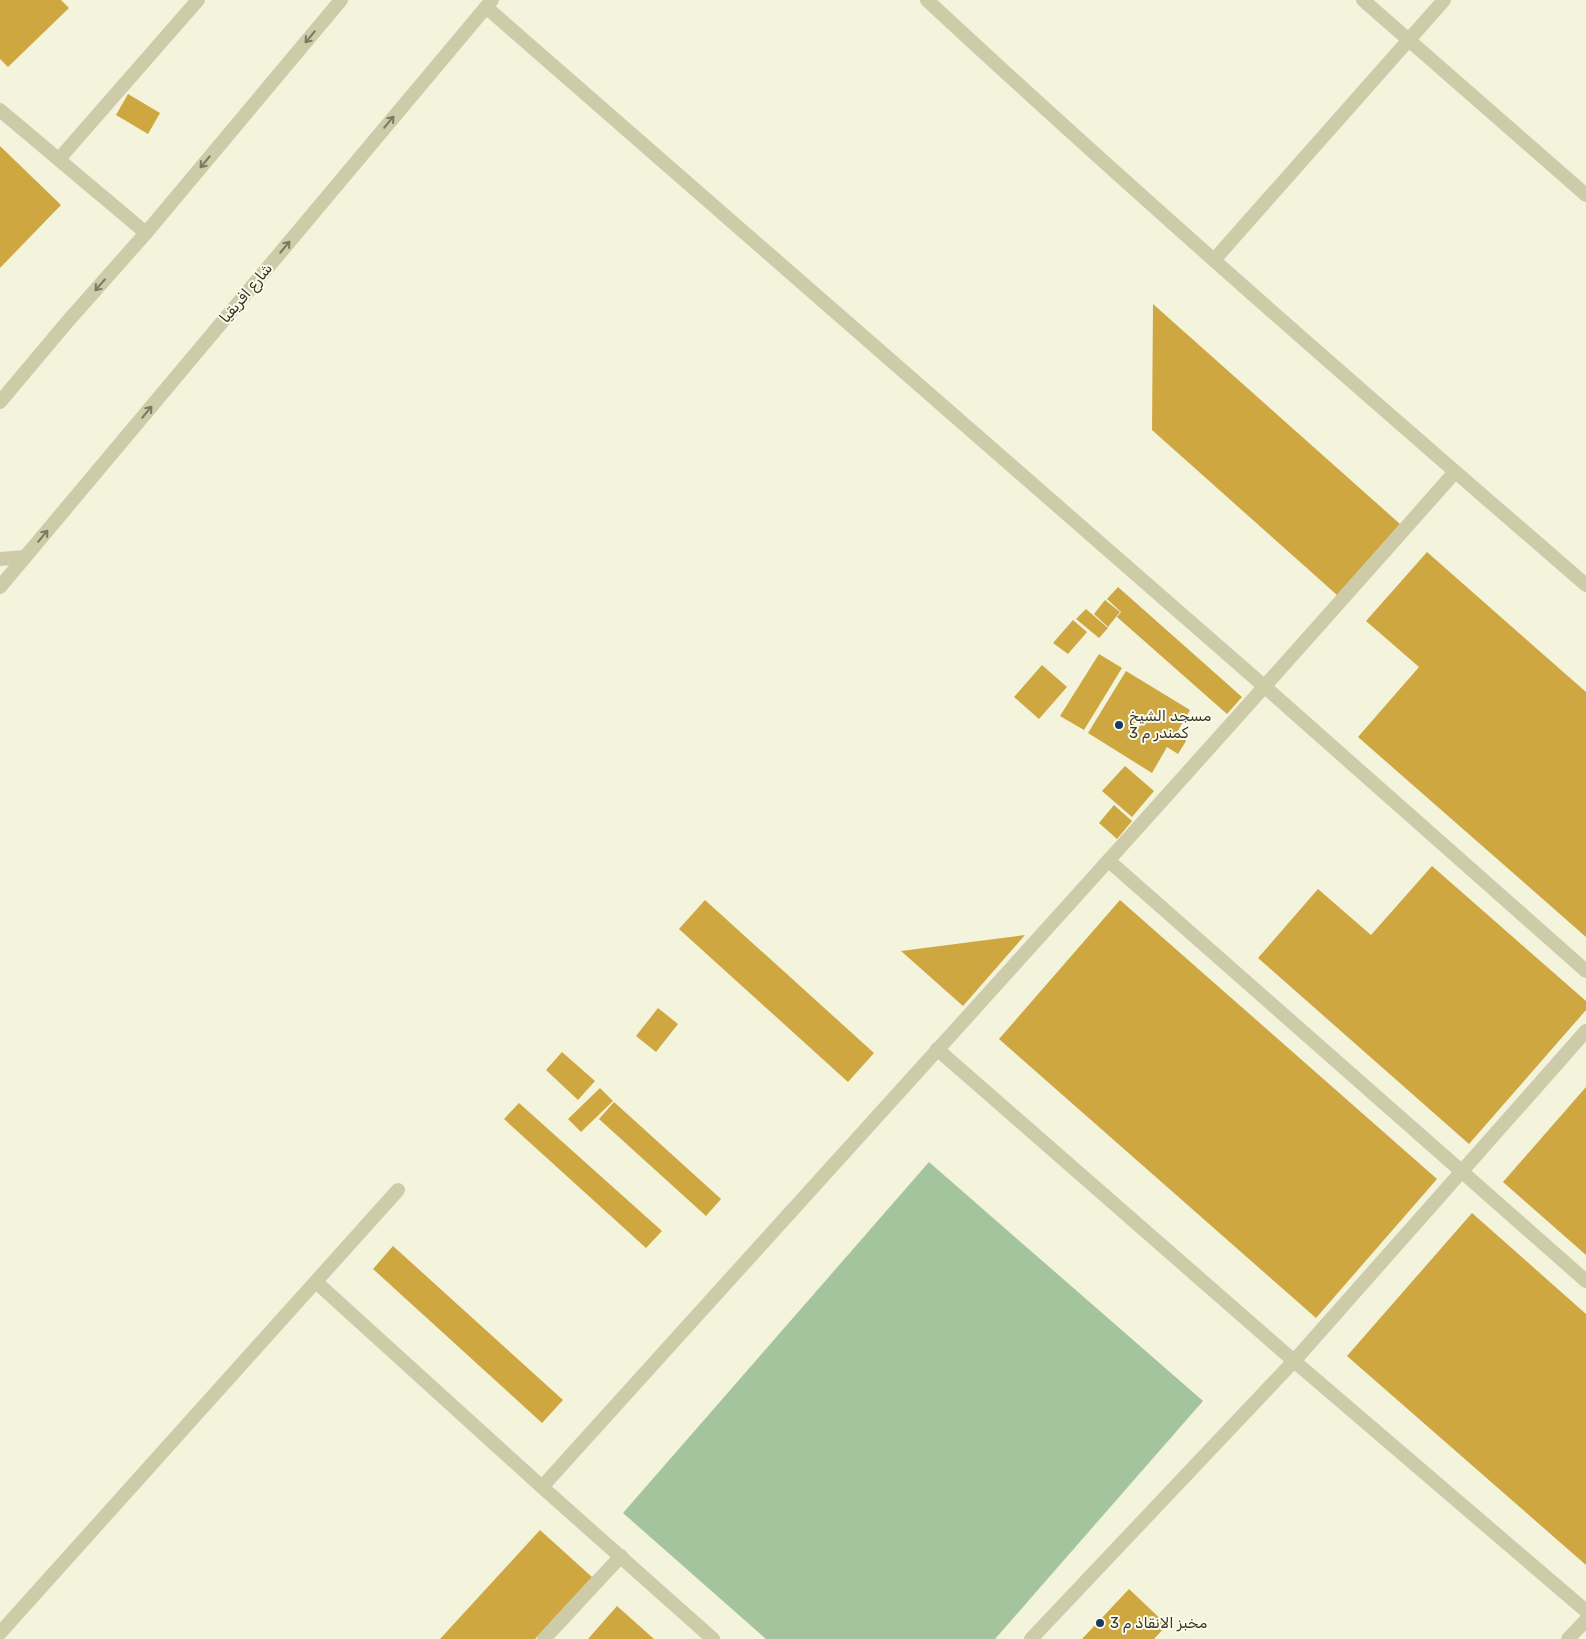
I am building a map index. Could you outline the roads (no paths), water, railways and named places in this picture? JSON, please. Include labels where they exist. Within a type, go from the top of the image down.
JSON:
[{"type":"street","points":[[59,159],[198,0]]},
{"type":"street","points":[[0,402],[146,233],[341,0]]},
{"type":"street","points":[[927,0],[1049,114],[1586,585]]},
{"type":"street","points":[[1363,0],[1586,195]]},
{"type":"street","points":[[1214,260],[1444,0]]},
{"type":"street","points":[[489,4],[1586,971]]},
{"type":"street","name":"شارع افريقيا","points":[[0,587],[489,4]]},
{"type":"street","points":[[0,110],[146,233]]},
{"type":"street","points":[[542,1487],[937,1049],[1110,861],[1455,472]]},
{"type":"street","points":[[0,559],[25,557]]},
{"type":"street","points":[[1110,861],[1586,1281]]},
{"type":"street","points":[[1031,1639],[1294,1361],[1586,1031]]},
{"type":"street","points":[[937,1049],[1294,1361],[1586,1610]]},
{"type":"street","points":[[0,1633],[398,1190]]},
{"type":"street","points":[[316,1282],[713,1639]]},
{"type":"street","points":[[544,1639],[621,1556]]},
{"type":"street","points":[[1568,1639],[1586,1620]]},
{"type":"place","name":"مسجد الشيخ كمندر م 3","points":[[1119,725]]},
{"type":"place","name":"مخبز الانقاذ م 3","points":[[1100,1623]]}]
